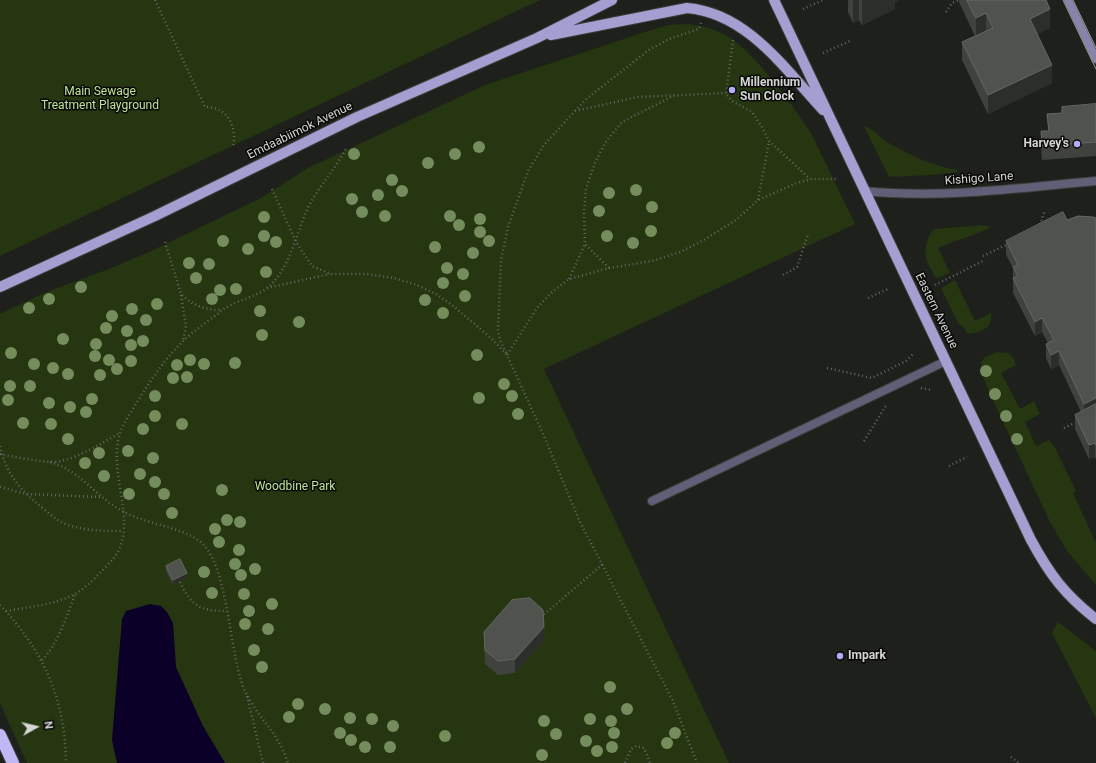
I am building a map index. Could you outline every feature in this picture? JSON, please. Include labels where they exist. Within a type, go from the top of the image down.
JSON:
[{"type":"highway","points":[[0,735],[13,763]]},
{"type":"main road","name":"Emdaabiimok Avenue","points":[[0,287],[155,216],[357,117],[537,38],[612,0]]},
{"type":"main road","name":"Eastern Avenue","points":[[774,0],[1031,540],[1047,569],[1070,597],[1096,619]]},
{"type":"main road","points":[[1068,0],[1096,60]]},
{"type":"main road","points":[[537,38],[687,8],[703,10],[725,18],[759,41],[830,119]]},
{"type":"street","name":"Kishigo Lane","points":[[864,191],[899,194],[953,193],[1096,181]]},
{"type":"street","points":[[652,501],[946,361]]},
{"type":"path","points":[[155,0],[205,107],[219,109],[227,114],[234,132],[233,148]]},
{"type":"path","points":[[803,9],[823,0]]},
{"type":"path","points":[[946,12],[952,4],[959,0]]},
{"type":"path","points":[[697,763],[673,701],[579,520],[544,436],[500,340],[498,330],[501,260],[516,199],[534,160],[544,145],[574,111],[595,91],[649,50],[669,39],[699,29],[701,23]]},
{"type":"path","points":[[733,36],[726,93],[732,101],[752,112],[769,141],[811,179]]},
{"type":"path","points":[[823,53],[852,40]]},
{"type":"path","points":[[574,111],[638,97],[726,93]]},
{"type":"path","points":[[569,280],[585,244],[584,211],[586,189],[595,164],[605,143],[622,122],[676,95]]},
{"type":"path","points":[[758,200],[769,141]]},
{"type":"path","points":[[267,288],[284,265],[296,242],[305,214],[313,199],[347,147]]},
{"type":"path","points":[[507,355],[537,308],[552,292],[569,280],[609,268],[652,261],[682,251],[736,220],[758,200],[791,185],[811,179],[836,179]]},
{"type":"path","points":[[272,189],[296,242],[311,265],[318,270],[331,274]]},
{"type":"path","points":[[1039,229],[1045,210]]},
{"type":"path","points":[[783,275],[796,267],[808,234]]},
{"type":"path","points":[[165,242],[181,294],[186,326],[182,342]]},
{"type":"path","points":[[983,256],[1011,243]]},
{"type":"path","points":[[585,244],[609,268]]},
{"type":"path","points":[[1006,245],[1010,248]]},
{"type":"path","points":[[935,285],[985,260]]},
{"type":"path","points":[[42,660],[47,655],[53,643],[75,594],[114,557],[119,548],[123,531],[124,512],[117,471],[118,434],[145,388],[182,342],[222,310],[267,288],[331,274],[367,274],[394,278],[418,285],[452,305],[491,338],[507,355]]},
{"type":"path","points":[[868,298],[888,289]]},
{"type":"path","points":[[181,294],[208,310],[222,310]]},
{"type":"path","points":[[827,368],[872,378],[906,361],[914,353]]},
{"type":"path","points":[[915,391],[922,388],[932,390]]},
{"type":"path","points":[[864,441],[887,403],[894,400]]},
{"type":"path","points":[[1064,428],[1081,421]]},
{"type":"path","points":[[50,462],[66,460],[118,434]]},
{"type":"path","points":[[0,446],[1,454],[11,477],[26,494],[60,522],[89,530],[123,531]]},
{"type":"path","points":[[1,454],[50,462],[64,467],[87,482],[101,497],[124,512],[198,540],[208,550],[214,562],[227,611],[240,674],[246,693],[258,750],[263,763]]},
{"type":"path","points":[[949,466],[967,457]]},
{"type":"path","points":[[0,487],[26,494],[101,497]]},
{"type":"path","points":[[538,620],[603,564]]},
{"type":"path","points":[[180,582],[191,602],[201,608],[227,611]]},
{"type":"path","points":[[6,611],[42,605],[75,594]]},
{"type":"path","points":[[0,605],[30,641],[47,669],[60,710],[66,745],[66,763]]},
{"type":"path","points":[[246,693],[279,741],[288,763]]},
{"type":"path","points":[[625,763],[631,749],[636,746],[644,748],[650,763]]},
{"type":"path","points":[[1011,757],[1019,763]]},
{"type":"green space","name":"Main Sewage Treatment Playground","points":[[0,0],[540,0],[0,256]]},
{"type":"green space","name":"Woodbine Park","points":[[688,24],[709,28],[729,37],[750,55],[774,82],[812,135],[855,224],[544,369],[729,763],[27,763],[0,703],[0,314],[44,293],[109,269],[149,252],[261,198],[308,168],[485,85],[648,31],[669,25]]},
{"type":"green space","points":[[864,126],[887,142],[912,156],[939,166],[958,170],[957,172],[931,175],[889,177]]},
{"type":"green space","points":[[982,225],[991,227],[938,248],[950,273],[936,278],[927,260],[926,254],[927,242],[932,231],[934,229]]},
{"type":"green space","points":[[955,280],[975,321],[991,313],[990,323],[985,329],[967,334],[965,329],[958,323],[941,288]]},
{"type":"green space","points":[[997,352],[1008,353],[1014,359],[1016,365],[1001,373],[1020,409],[1034,401],[1040,414],[1025,422],[1036,446],[1049,440],[1054,446],[1076,491],[1073,493],[1096,543],[1096,585],[1067,551],[1050,522],[989,392],[982,373],[981,363],[984,358]]},
{"type":"green space","points":[[1058,622],[1096,651],[1096,718],[1052,633]]},
{"type":"shaded area","points":[[150,604],[161,606],[167,612],[173,623],[176,667],[203,726],[225,763],[117,763],[112,740],[122,619],[126,611]]},
{"type":"building","points":[[967,0],[1046,0],[1050,9],[1030,19],[1052,65],[988,95],[962,42],[993,28],[986,13],[976,18]]},
{"type":"building","points":[[1096,104],[1096,142],[1042,146],[1041,131],[1049,131],[1047,114],[1062,113],[1062,107]]},
{"type":"building","points":[[1063,212],[1067,220],[1078,216],[1096,218],[1096,398],[1084,404],[1059,351],[1051,355],[1046,344],[1054,340],[1042,318],[1035,322],[1013,278],[1018,276],[1013,267],[1018,265],[1006,241]]},
{"type":"building","points":[[1096,404],[1096,445],[1095,443],[1089,445],[1075,415]]},
{"type":"building","points":[[180,559],[187,573],[173,580],[166,566]]},
{"type":"building","points":[[530,598],[543,610],[544,627],[515,659],[498,661],[485,650],[484,632],[512,600]]},
{"type":"tram line","points":[[1063,0],[1096,69]]},
{"type":"tram line","points":[[1073,0],[1096,48]]},
{"type":"place","name":"Millennium Sun Clock","points":[[732,90]]},
{"type":"place","name":"Harvey's","points":[[1077,144]]},
{"type":"place","name":"Impark","points":[[840,656]]}]
